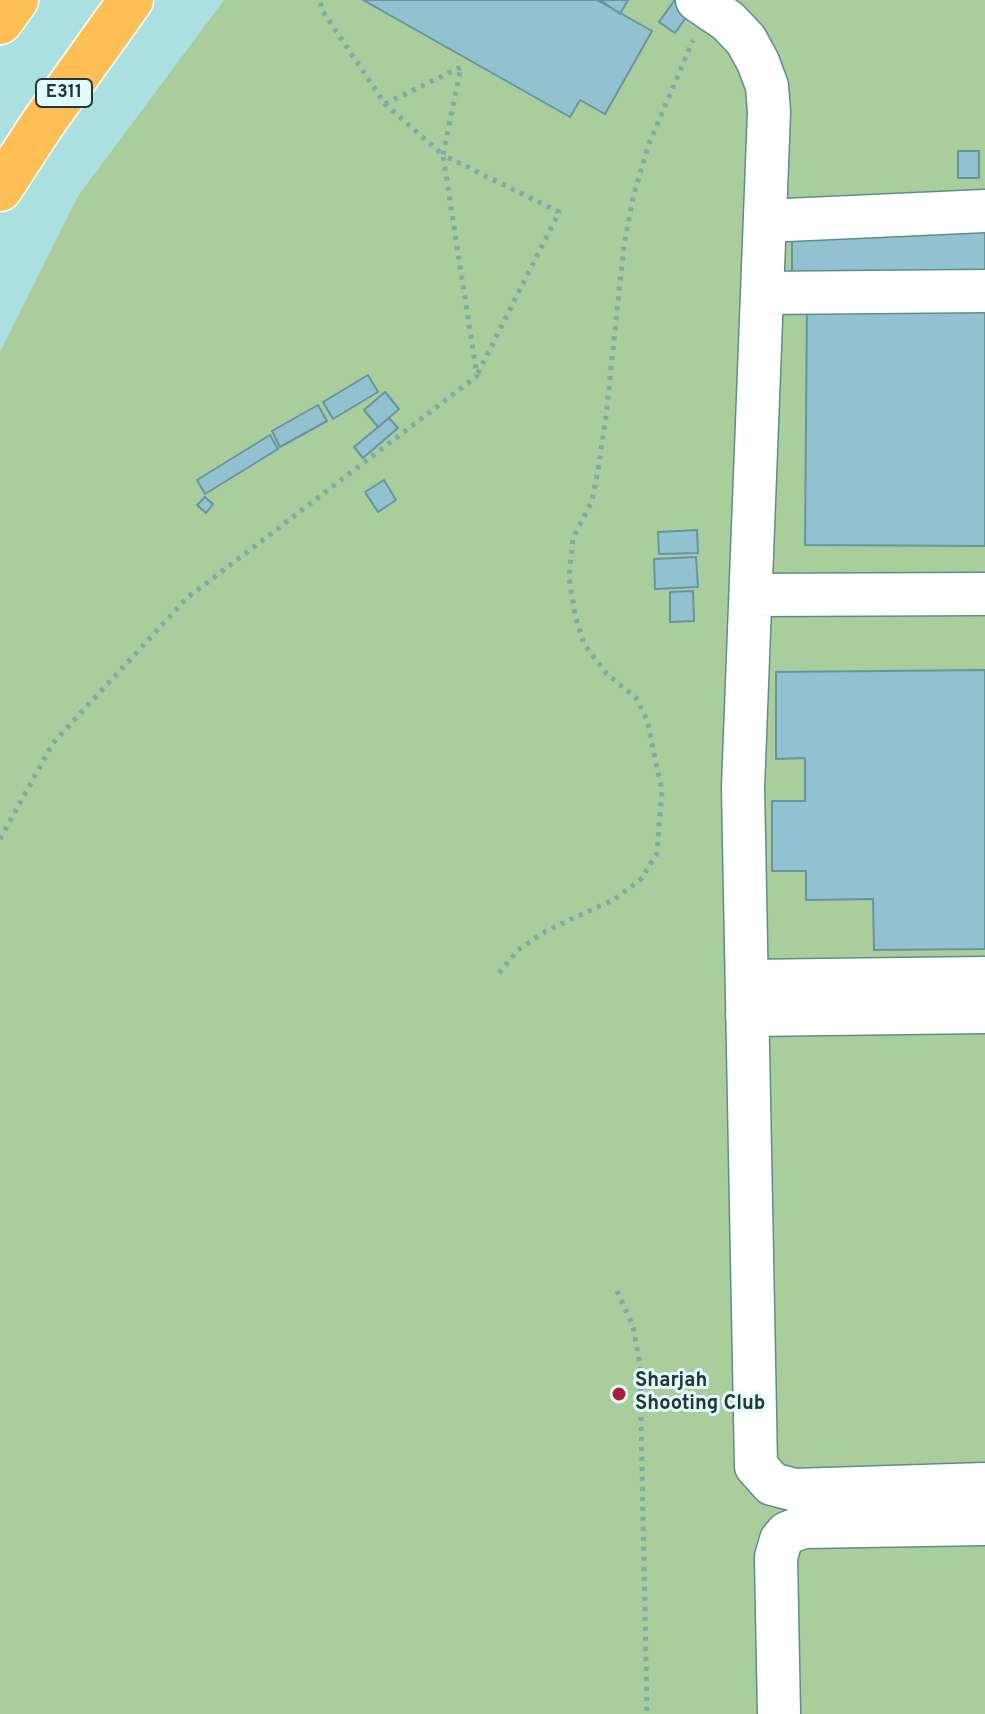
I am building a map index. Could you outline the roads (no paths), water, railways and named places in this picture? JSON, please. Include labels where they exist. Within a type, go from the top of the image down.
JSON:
[{"type":"highway","points":[[0,22],[16,0]]},
{"type":"highway","name":"E311","points":[[0,189],[131,0]]},
{"type":"lane","points":[[702,3],[728,21],[746,40],[767,86],[769,112],[743,787],[756,1466],[763,1476],[783,1489],[985,1484]]},
{"type":"lane","points":[[765,221],[985,211]]},
{"type":"lane","points":[[763,293],[985,291]]},
{"type":"lane","points":[[751,595],[985,594]]},
{"type":"lane","points":[[747,998],[985,978]]},
{"type":"lane","points":[[747,998],[985,1012]]},
{"type":"lane","points":[[779,1714],[776,1557],[781,1540],[787,1533],[803,1527],[985,1524]]},
{"type":"place","name":"Sharjah Shooting Club","points":[[619,1394]]}]
